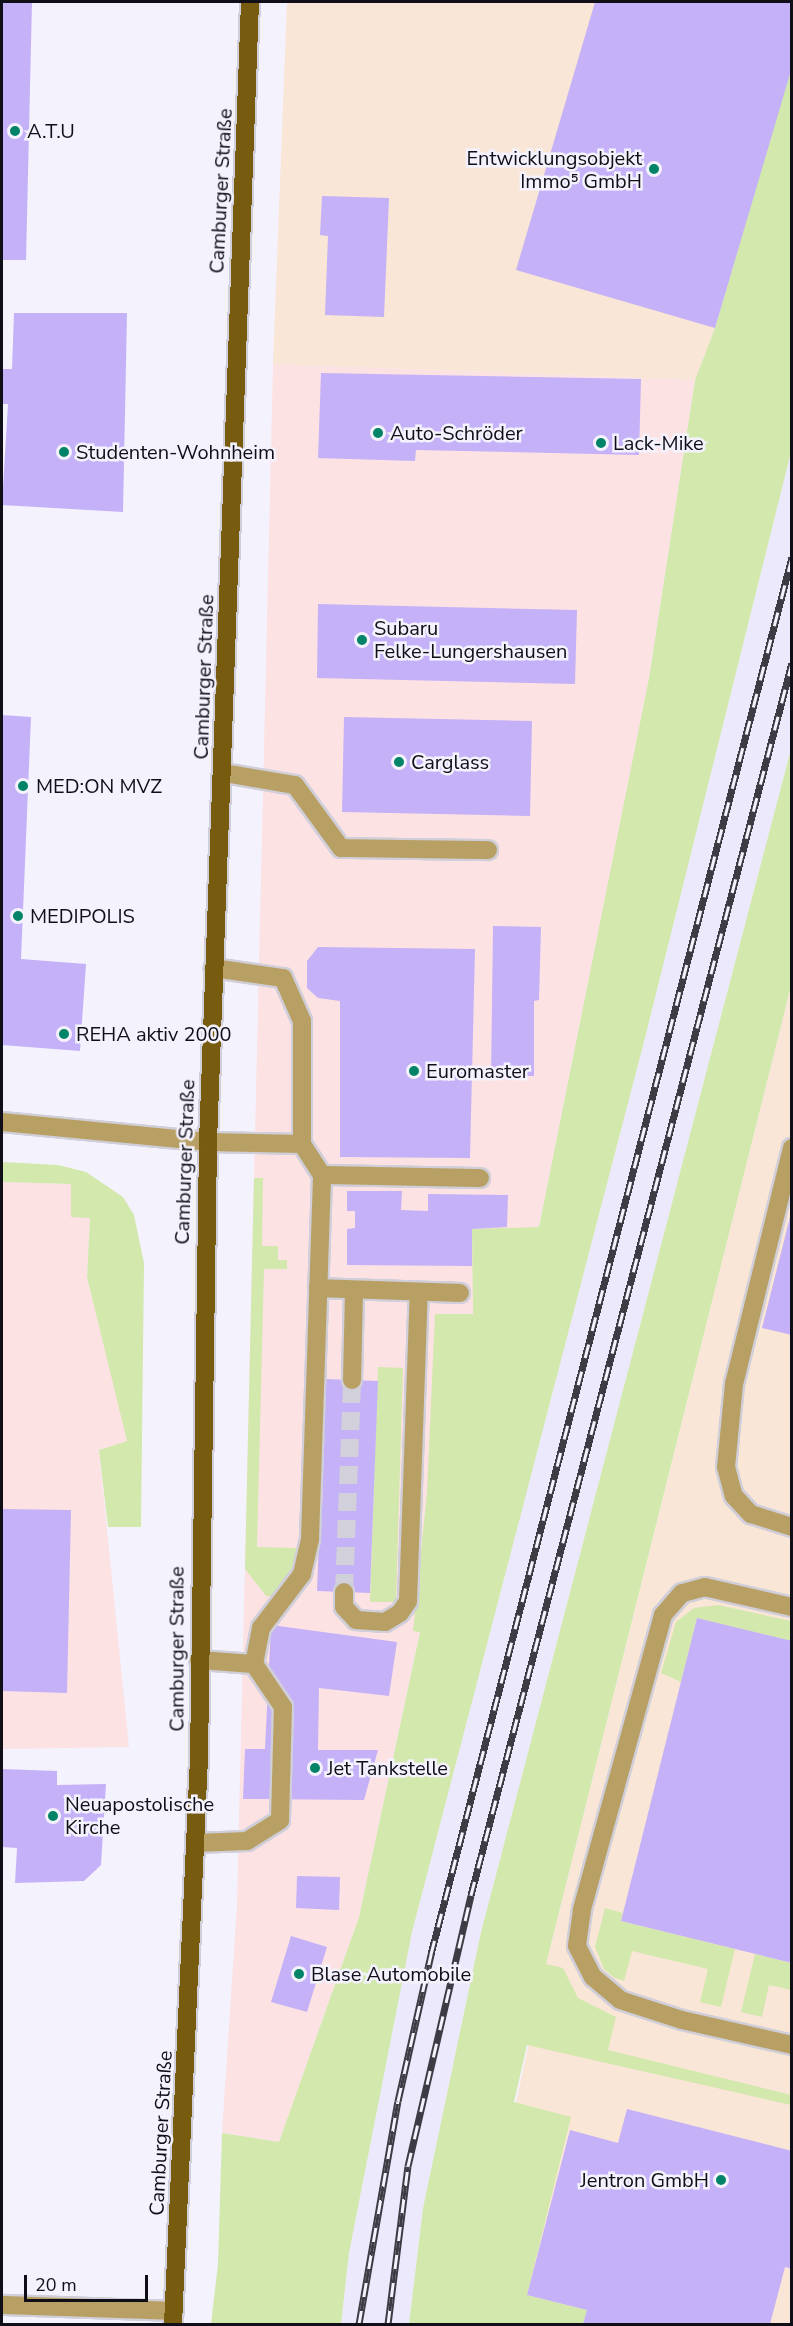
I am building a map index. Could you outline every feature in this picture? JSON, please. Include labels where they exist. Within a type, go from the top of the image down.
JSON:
[{"type":"main road","name":"Camburger Straße","points":[[174,2318],[196,1843],[208,1142],[224,773],[250,2]]},
{"type":"street","points":[[224,773],[295,785],[341,848],[488,850]]},
{"type":"street","points":[[196,1843],[247,1841],[280,1820],[283,1707],[254,1664],[261,1628],[302,1574],[310,1539],[322,1175],[302,1144],[302,1022],[283,978],[214,968]]},
{"type":"street","points":[[2,1122],[208,1142],[302,1144]]},
{"type":"street","points":[[792,1148],[734,1384],[726,1467],[735,1497],[751,1514],[792,1527]]},
{"type":"street","points":[[322,1175],[480,1178]]},
{"type":"street","points":[[318,1288],[460,1293]]},
{"type":"street","points":[[352,1380],[354,1290]]},
{"type":"street","points":[[344,1592],[344,1607],[356,1620],[385,1622],[400,1613],[408,1601],[419,1292]]},
{"type":"street","points":[[792,1607],[705,1587],[682,1593],[663,1615],[582,1910],[577,1946],[593,1977],[620,2000],[682,2020],[792,2044]]},
{"type":"street","points":[[199,1660],[254,1664]]},
{"type":"street","points":[[2,2305],[174,2318]]},
{"type":"shaded area","points":[[287,2],[791,2],[791,67],[715,328],[695,380],[273,364]]},
{"type":"shaded area","points":[[273,364],[695,380],[649,678],[539,1227],[420,1631],[359,1917],[279,2142],[222,2133],[237,1905]]},
{"type":"shaded area","points":[[791,452],[791,749],[481,1932],[423,2208],[409,2324],[341,2324],[349,2253],[412,1932],[645,1038]]},
{"type":"shaded area","points":[[791,986],[791,2324],[468,2324],[546,1964]]},
{"type":"shaded area","points":[[2,1182],[72,1184],[90,1217],[87,1277],[128,1441],[99,1450],[129,1747],[2,1749]]},
{"type":"green space","points":[[791,67],[791,452],[645,1038],[412,1932],[349,2253],[341,2324],[211,2324],[218,2264],[222,2133],[279,2142],[359,1917],[420,1632],[413,1631],[427,1492],[435,1314],[473,1314],[472,1229],[539,1227],[649,678],[695,380],[715,328]]},
{"type":"green space","points":[[791,749],[791,986],[546,1964],[563,1968],[578,1998],[616,2017],[608,2050],[791,2095],[791,2105],[527,2045],[514,2102],[571,2117],[527,2295],[587,2310],[583,2324],[409,2324],[423,2208],[481,1932]]},
{"type":"green space","points":[[2,1162],[58,1165],[86,1172],[123,1197],[134,1215],[144,1263],[141,1527],[108,1527],[99,1450],[127,1441],[87,1277],[90,1218],[71,1217],[71,1184],[2,1182]]},
{"type":"green space","points":[[254,1178],[263,1178],[262,1246],[278,1246],[278,1260],[287,1260],[287,1269],[264,1269],[257,1547],[299,1548],[295,1566],[274,1597],[266,1596],[245,1569]]},
{"type":"green space","points":[[378,1367],[403,1368],[396,1602],[370,1602]]},
{"type":"green space","points":[[718,1605],[791,1621],[791,1641],[697,1618],[681,1682],[661,1673],[676,1622],[694,1608]]},
{"type":"green space","points":[[605,1908],[623,1913],[621,1921],[735,1949],[721,2007],[700,2002],[708,1969],[632,1951],[624,1981],[613,1977],[604,1969],[595,1947]]},
{"type":"green space","points":[[755,1954],[791,1963],[791,1990],[769,1985],[762,2017],[741,2012]]},
{"type":"building","name":"A.T.U","points":[[2,2],[32,2],[26,260],[2,260]]},
{"type":"building","name":"Entwicklungsobjekt Immo⁵ GmbH","points":[[595,2],[792,2],[792,67],[715,328],[516,270]]},
{"type":"building","points":[[322,196],[389,198],[384,317],[325,315],[328,236],[320,235]]},
{"type":"building","name":"Studenten-Wohnheim","points":[[14,313],[127,313],[123,512],[2,505],[8,404],[2,404],[2,369],[12,369]]},
{"type":"building","points":[[321,373],[641,379],[639,455],[416,450],[415,461],[318,458]]},
{"type":"building","points":[[318,604],[577,610],[575,684],[317,678]]},
{"type":"building","points":[[2,715],[31,717],[21,959],[86,964],[80,1051],[2,1045]]},
{"type":"building","points":[[344,717],[532,721],[530,816],[342,812]]},
{"type":"building","points":[[493,926],[541,927],[539,1000],[534,1001],[534,1076],[491,1076]]},
{"type":"building","points":[[318,947],[475,949],[470,1158],[340,1157],[340,1001],[318,998],[307,988],[307,961]]},
{"type":"building","points":[[347,1191],[402,1191],[401,1210],[428,1211],[428,1194],[508,1195],[507,1227],[472,1229],[472,1266],[347,1265],[347,1229],[355,1228],[355,1211],[347,1211]]},
{"type":"building","points":[[792,1213],[792,1335],[762,1328]]},
{"type":"building","points":[[325,1379],[378,1381],[370,1593],[317,1591]]},
{"type":"building","points":[[2,1509],[71,1510],[67,1693],[2,1691]]},
{"type":"building","points":[[697,1618],[792,1641],[792,1963],[621,1921]]},
{"type":"building","points":[[271,1625],[397,1642],[389,1696],[319,1688],[318,1750],[378,1750],[364,1800],[243,1799],[245,1749],[265,1749]]},
{"type":"building","name":"Neuapostolische Kirche","points":[[2,1769],[57,1771],[57,1785],[106,1784],[101,1865],[84,1881],[15,1883],[17,1848],[2,1847]]},
{"type":"building","points":[[297,1876],[340,1877],[339,1910],[296,1908]]},
{"type":"building","name":"Blase Automobile","points":[[291,1936],[327,1947],[307,2012],[271,2002]]},
{"type":"building","points":[[627,2109],[792,2151],[792,2269],[785,2267],[770,2324],[583,2324],[587,2310],[527,2295],[570,2130],[618,2143]]},
{"type":"tunnel","points":[[344,1592],[352,1380]]},
{"type":"railway","points":[[359,2324],[398,2101],[431,1954],[792,557]]},
{"type":"railway","points":[[388,2324],[408,2166],[471,1895],[792,663]]},
{"type":"place","name":"A.T.U","points":[[15,131]]},
{"type":"place","name":"Entwicklungsobjekt Immo⁵ GmbH","points":[[654,169]]},
{"type":"place","name":"Auto-Schröder","points":[[378,433]]},
{"type":"place","name":"Lack-Mike","points":[[601,443]]},
{"type":"place","name":"Studenten-Wohnheim","points":[[64,452]]},
{"type":"place","name":"Subaru Felke-Lungershausen","points":[[362,640]]},
{"type":"place","name":"Carglass","points":[[399,762]]},
{"type":"place","name":"MED:ON MVZ","points":[[23,786]]},
{"type":"place","name":"MEDIPOLIS","points":[[18,916]]},
{"type":"place","name":"REHA aktiv 2000","points":[[64,1034]]},
{"type":"place","name":"Euromaster","points":[[414,1071]]},
{"type":"place","name":"Jet Tankstelle","points":[[315,1768]]},
{"type":"place","name":"Neuapostolische Kirche","points":[[53,1816]]},
{"type":"place","name":"Blase Automobile","points":[[299,1974]]},
{"type":"place","name":"Jentron GmbH","points":[[721,2180]]}]
